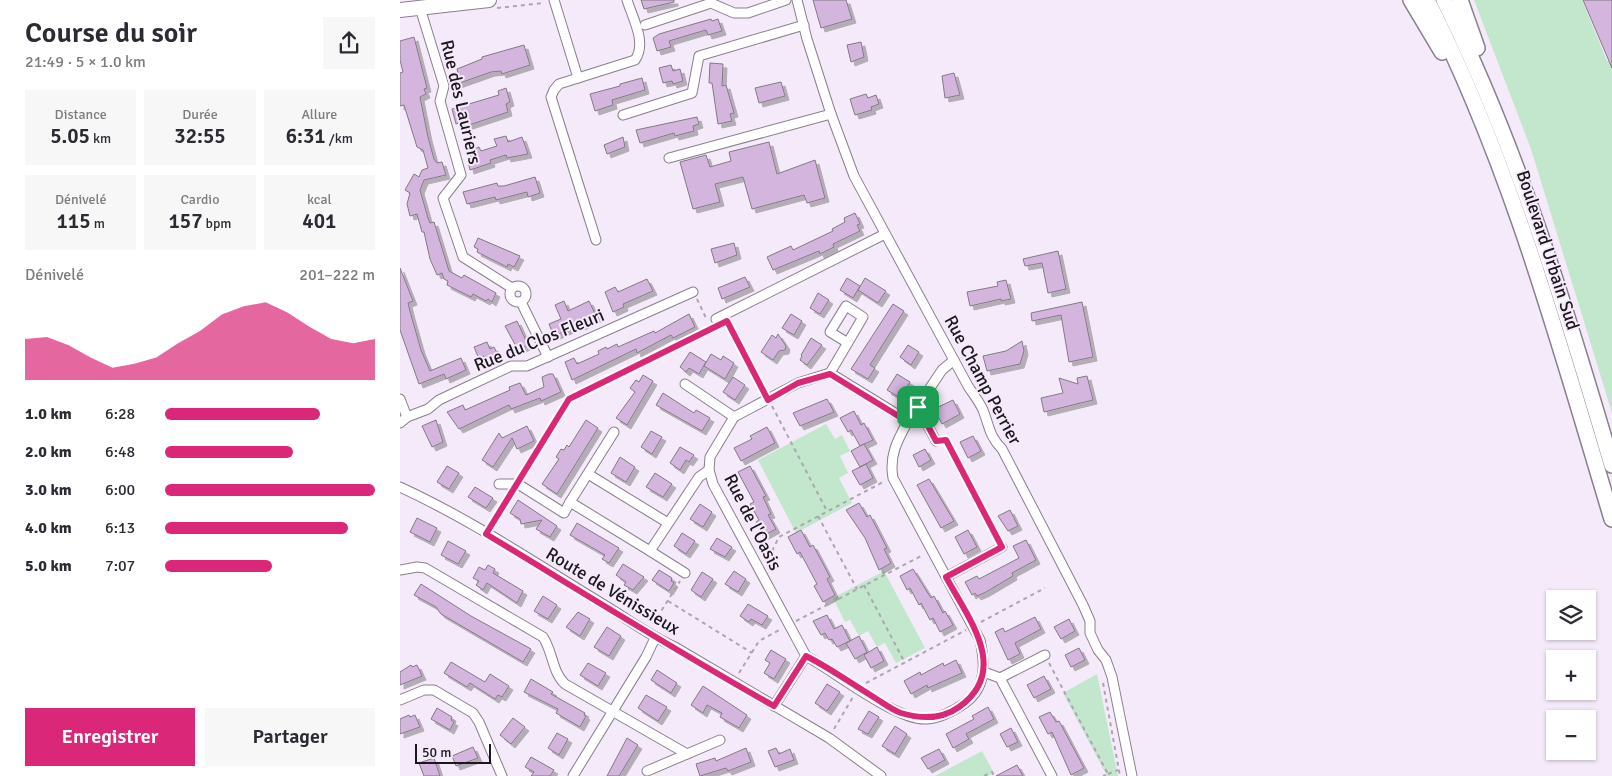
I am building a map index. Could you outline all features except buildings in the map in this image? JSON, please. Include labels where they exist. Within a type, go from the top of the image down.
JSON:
[{"type":"highway","points":[[1411,0],[1437,42],[1464,97],[1478,109]]},
{"type":"highway","name":"Boulevard Urbain Sud","points":[[1427,0],[1478,109],[1520,221],[1544,292],[1612,520]]},
{"type":"highway","name":"Boulevard Urbain Sud","points":[[1444,0],[1500,122],[1541,232],[1612,465]]},
{"type":"highway","points":[[1460,0],[1499,100],[1500,122]]},
{"type":"main road","points":[[400,10],[489,0]]},
{"type":"street","points":[[554,0],[578,78]]},
{"type":"street","points":[[596,240],[552,97],[554,90],[560,84],[635,60],[640,53],[641,44],[628,0]]},
{"type":"street","points":[[645,25],[711,4],[734,13],[748,13],[786,0]]},
{"type":"street","name":"Rue Champ Perrier","points":[[797,0],[831,114],[854,176],[984,412],[985,422],[1002,449],[1090,621],[1090,633],[1098,650],[1106,660],[1112,677],[1132,776]]},
{"type":"street","name":"Rue des Lauriers","points":[[420,8],[444,86],[440,101],[461,175],[443,198],[463,257],[512,288],[517,286],[525,291],[525,298],[521,302],[548,357]]},
{"type":"street","points":[[623,115],[692,92],[699,56],[804,25]]},
{"type":"street","points":[[669,158],[831,114]]},
{"type":"street","points":[[718,322],[885,234]]},
{"type":"street","name":"Rue du Clos Fleuri","points":[[400,423],[407,417],[428,409],[439,400],[512,366],[528,366],[693,292]]},
{"type":"street","points":[[685,384],[734,417],[798,383],[830,374],[848,343]]},
{"type":"street","name":"Rue de l'Oasis","points":[[734,417],[710,457],[708,470],[713,484],[788,626],[806,656],[898,713],[926,719],[954,711],[970,700],[980,685],[985,660],[980,640],[893,478],[890,464],[893,449],[908,422],[942,370],[954,360]]},
{"type":"street","points":[[830,374],[908,422]]},
{"type":"street","points":[[400,399],[407,417]]},
{"type":"street","points":[[918,407],[936,441]]},
{"type":"street","points":[[499,484],[518,484],[564,513],[614,432]]},
{"type":"street","points":[[650,551],[699,477],[708,470]]},
{"type":"street","points":[[588,474],[668,523]]},
{"type":"street","name":"Route de Vénissieux","points":[[400,487],[486,534],[624,617],[655,638],[675,647],[829,738],[881,776]]},
{"type":"street","points":[[570,502],[685,573]]},
{"type":"street","points":[[946,577],[1002,547]]},
{"type":"street","points":[[400,570],[417,567],[425,568],[543,638],[549,647],[560,679],[687,754]]},
{"type":"street","points":[[573,776],[646,657],[655,638]]},
{"type":"street","points":[[1000,678],[1045,655]]},
{"type":"street","points":[[774,706],[806,656]]},
{"type":"street","points":[[984,672],[1000,678],[1052,776]]},
{"type":"street","points":[[400,700],[424,690],[434,690],[473,713],[502,776]]},
{"type":"street","points":[[647,771],[720,740]]},
{"type":"path","points":[[693,292],[712,328]]},
{"type":"path","points":[[727,321],[827,511]]},
{"type":"path","points":[[486,534],[569,399],[712,328],[718,322]]},
{"type":"path","points":[[936,441],[946,440],[1002,547]]},
{"type":"path","points":[[772,550],[779,537],[879,483],[893,478]]},
{"type":"path","points":[[818,516],[857,589]]},
{"type":"path","points":[[733,683],[759,641],[932,551]]},
{"type":"path","points":[[651,627],[685,573]]},
{"type":"path","points":[[864,585],[905,663]]},
{"type":"path","points":[[829,738],[858,688],[1045,588]]},
{"type":"path","points":[[668,601],[752,653]]},
{"type":"path","points":[[1045,655],[1108,774]]},
{"type":"path","points":[[1112,677],[1104,680],[1102,687],[1120,776]]},
{"type":"path","points":[[1103,776],[1119,770]]},
{"type":"path","points":[[984,776],[992,772],[994,776]]},
{"type":"green space","points":[[1474,0],[1582,0],[1607,61],[1612,60],[1612,413],[1531,149]]},
{"type":"green space","points":[[826,424],[835,439],[842,435],[850,451],[840,456],[848,473],[839,478],[852,503],[796,533],[758,460]]},
{"type":"green space","points":[[884,571],[925,648],[896,663],[885,643],[877,647],[868,631],[859,636],[850,620],[845,622],[833,598]]},
{"type":"green space","points":[[1097,674],[1118,776],[1107,776],[1063,693]]},
{"type":"green space","points":[[982,751],[994,773],[988,776],[935,776]]},
{"type":"route","points":[[727,321],[768,400],[798,383],[830,374],[908,422],[918,407],[936,441],[946,440],[1002,547],[946,577],[980,640],[985,660],[980,685],[970,700],[954,711],[926,719],[898,713],[806,656],[774,706],[675,647],[655,638],[639,626],[486,534],[569,399],[727,321]]}]
